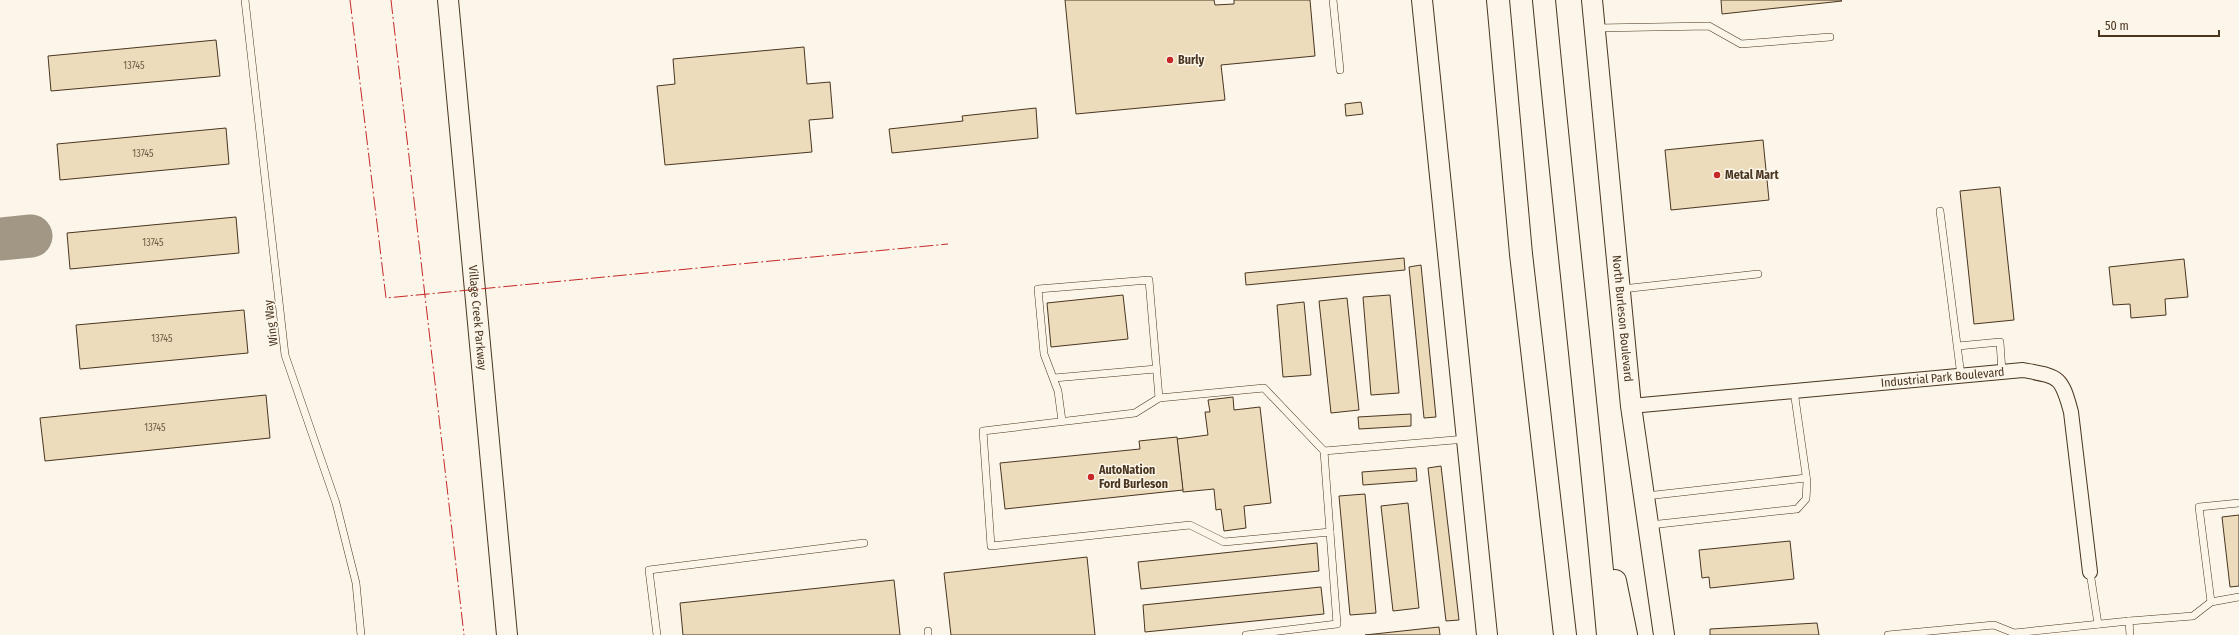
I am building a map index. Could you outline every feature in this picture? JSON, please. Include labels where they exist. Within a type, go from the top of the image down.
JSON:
[{"type":"highway","points":[[1498,0],[1521,254],[1564,635]]},
{"type":"highway","points":[[1544,0],[1561,184],[1595,488],[1608,635]]},
{"type":"highway","points":[[1595,488],[1626,635]]},
{"type":"main road","name":"Village Creek Parkway","points":[[448,0],[507,635]]},
{"type":"main road","points":[[1422,0],[1487,635]]},
{"type":"main road","name":"North Burleson Boulevard","points":[[1592,0],[1631,406],[1664,635]]},
{"type":"street","name":"Industrial Park Boulevard","points":[[1631,406],[2023,370],[2054,376],[2064,387],[2071,412],[2090,572]]},
{"type":"lane","name":"Wing Way","points":[[245,0],[285,355],[336,503],[356,583],[361,635]]},
{"type":"lane","points":[[1332,0],[1340,70]]},
{"type":"lane","points":[[1594,28],[1709,26],[1741,44],[1830,37]]},
{"type":"lane","points":[[1940,211],[1961,376]]},
{"type":"lane","points":[[1620,289],[1758,274]]},
{"type":"lane","points":[[1062,421],[1058,392],[1044,354],[1038,289],[1149,280],[1159,398]]},
{"type":"lane","points":[[1958,346],[2000,342],[2002,372]]},
{"type":"lane","points":[[1054,378],[1156,369]]},
{"type":"lane","points":[[1246,635],[1337,624],[1324,451],[1264,388],[1159,398],[1134,413],[983,431],[991,546],[1190,525],[1224,542],[1330,532]]},
{"type":"lane","points":[[1648,526],[1797,509],[1806,498],[1806,478],[1794,391]]},
{"type":"lane","points":[[1324,451],[1468,439]]},
{"type":"lane","points":[[1644,496],[1806,478]]},
{"type":"lane","points":[[2211,602],[2199,507],[2239,503]]},
{"type":"lane","points":[[657,635],[650,570],[864,544]]},
{"type":"lane","points":[[2090,572],[2098,624]]},
{"type":"lane","points":[[1888,635],[1994,625],[2014,633],[2193,616],[2211,602],[2239,597]]},
{"type":"lane","points":[[2129,621],[2130,635]]},
{"type":"building","name":"Burly","points":[[1065,0],[1214,0],[1215,5],[1234,4],[1234,0],[1310,0],[1315,56],[1221,65],[1225,100],[1076,114]]},
{"type":"building","points":[[1721,0],[1841,0],[1842,1],[1722,14]]},
{"type":"building","points":[[216,40],[220,76],[51,91],[48,56]]},
{"type":"building","points":[[804,47],[807,84],[830,82],[833,118],[809,120],[812,152],[665,165],[657,86],[675,84],[673,59]]},
{"type":"building","points":[[1361,102],[1363,114],[1346,116],[1345,104]]},
{"type":"building","points":[[1036,108],[1038,138],[892,153],[889,129],[963,121],[962,116]]},
{"type":"building","points":[[226,128],[229,164],[60,180],[57,144]]},
{"type":"building","name":"Metal Mart","points":[[1763,140],[1769,200],[1671,210],[1665,150]]},
{"type":"building","points":[[2000,187],[2014,320],[1974,324],[1960,191]]},
{"type":"building","points":[[236,217],[239,253],[70,269],[67,233]]},
{"type":"building","points":[[1404,258],[1405,270],[1246,285],[1245,273]]},
{"type":"building","points":[[2184,259],[2188,297],[2165,299],[2166,315],[2131,318],[2130,304],[2113,305],[2109,267]]},
{"type":"building","points":[[1421,265],[1436,417],[1424,418],[1409,267]]},
{"type":"building","points":[[1123,295],[1128,339],[1051,347],[1047,303]]},
{"type":"building","points":[[1390,295],[1399,393],[1371,395],[1363,297]]},
{"type":"building","points":[[1347,298],[1359,410],[1331,413],[1319,301]]},
{"type":"building","points":[[1304,302],[1311,375],[1283,377],[1277,305]]},
{"type":"building","points":[[244,310],[248,353],[80,369],[76,325]]},
{"type":"building","points":[[266,395],[270,438],[45,461],[40,418]]},
{"type":"building","name":"AutoNation Ford Burleson","points":[[1233,397],[1234,410],[1260,407],[1271,503],[1244,506],[1246,528],[1224,531],[1221,509],[1216,510],[1214,489],[1183,492],[1177,439],[1208,435],[1205,412],[1210,412],[1208,400]]},
{"type":"building","points":[[1411,414],[1411,426],[1359,429],[1358,417]]},
{"type":"building","name":"AutoNation Ford Burleson","points":[[1177,437],[1183,490],[1005,509],[1000,463],[1140,449],[1139,441]]},
{"type":"building","points":[[1441,466],[1459,620],[1446,621],[1428,468]]},
{"type":"building","points":[[1416,468],[1417,481],[1363,485],[1362,472]]},
{"type":"building","points":[[1365,494],[1376,613],[1350,615],[1339,496]]},
{"type":"building","points":[[1408,503],[1419,608],[1393,611],[1381,506]]},
{"type":"building","points":[[2239,515],[2239,586],[2230,587],[2222,517]]},
{"type":"building","points":[[1790,541],[1794,579],[1710,588],[1709,577],[1702,578],[1699,550]]},
{"type":"building","points":[[1317,543],[1319,571],[1141,589],[1138,562]]},
{"type":"building","points":[[1087,557],[1095,635],[951,635],[944,573]]},
{"type":"building","points":[[894,580],[900,635],[683,635],[680,603]]},
{"type":"building","points":[[1321,587],[1324,614],[1145,632],[1143,605]]},
{"type":"building","points":[[1817,623],[1819,635],[1710,635],[1710,629]]},
{"type":"building","points":[[1439,627],[1440,635],[1365,635]]},
{"type":"taxiway","points":[[0,239],[31,236]]},
{"type":"power","points":[[350,0],[386,298],[948,244]]},
{"type":"power","points":[[391,0],[464,635]]},
{"type":"place","name":"Burly","points":[[1170,60]]},
{"type":"place","name":"Metal Mart","points":[[1717,175]]},
{"type":"place","name":"AutoNation Ford Burleson","points":[[1091,477]]}]
